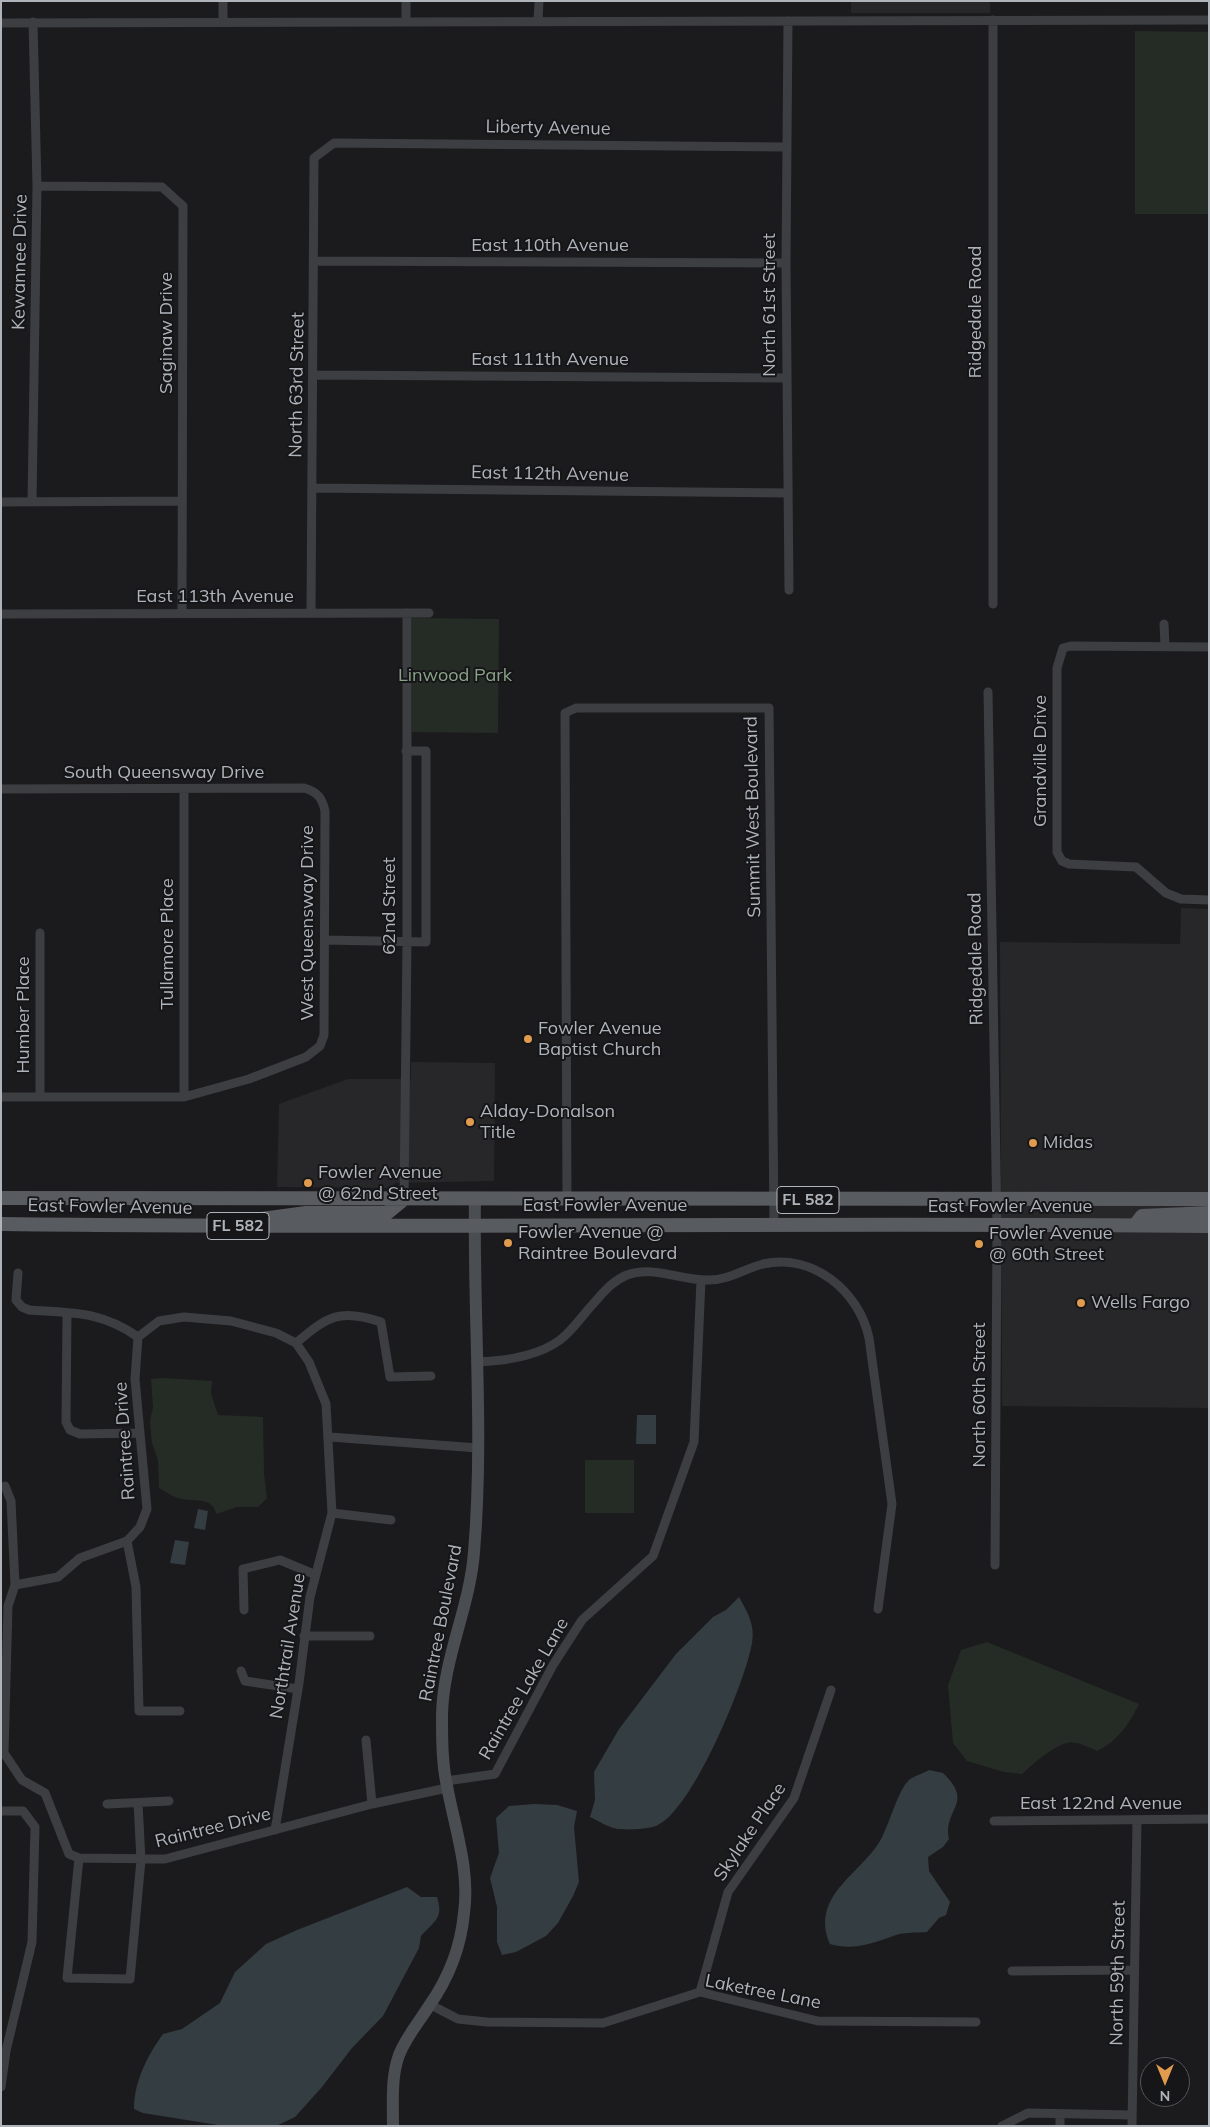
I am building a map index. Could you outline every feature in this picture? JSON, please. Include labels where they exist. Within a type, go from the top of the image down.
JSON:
[{"type":"main road","name":"East Fowler Avenue","points":[[1,1198],[475,1198],[567,1200],[1209,1199]]},
{"type":"main road","points":[[194,1226],[306,1213],[386,1213],[404,1199]]},
{"type":"main road","points":[[1135,1225],[1142,1216],[1209,1213]]},
{"type":"main road","name":"East Fowler Avenue","points":[[1,1224],[194,1226],[774,1224],[1209,1226]]},
{"type":"street","points":[[223,1],[223,21]]},
{"type":"street","points":[[406,1],[406,22]]},
{"type":"street","points":[[538,1],[538,21]]},
{"type":"street","name":"Ridgedale Road","points":[[993,20],[993,604]]},
{"type":"street","points":[[1,23],[1209,20]]},
{"type":"street","name":"North 61st Street","points":[[788,21],[786,378],[789,590]]},
{"type":"street","name":"Kewannee Drive","points":[[32,502],[37,186],[33,22]]},
{"type":"street","name":"Liberty Avenue","points":[[314,158],[334,142],[786,147]]},
{"type":"street","name":"North 63rd Street","points":[[311,613],[315,261],[314,158]]},
{"type":"street","name":"Saginaw Drive","points":[[37,186],[162,187],[183,206],[182,613]]},
{"type":"street","name":"East 110th Avenue","points":[[315,261],[786,263]]},
{"type":"street","name":"East 111th Avenue","points":[[313,375],[786,378]]},
{"type":"street","name":"East 112th Avenue","points":[[312,488],[788,493]]},
{"type":"street","points":[[1,502],[182,501]]},
{"type":"street","name":"62nd Street","points":[[404,1199],[407,942],[407,613]]},
{"type":"street","name":"East 113th Avenue","points":[[1,614],[429,613]]},
{"type":"street","points":[[1164,624],[1165,646]]},
{"type":"street","name":"Grandville Drive","points":[[1209,647],[1071,646],[1063,648],[1059,656],[1057,668],[1057,852],[1062,861],[1069,864],[1136,867],[1166,893],[1181,899],[1209,900]]},
{"type":"street","name":"Ridgedale Road","points":[[988,692],[997,1226]]},
{"type":"street","name":"Summit West Boulevard","points":[[567,1200],[565,713],[576,708],[769,708],[774,1224]]},
{"type":"street","points":[[325,940],[426,942],[426,751],[406,751]]},
{"type":"street","name":"South Queensway Drive","points":[[1,788],[184,790],[304,788],[315,792],[322,799]]},
{"type":"street","name":"Tullamore Place","points":[[184,790],[184,1097]]},
{"type":"street","name":"West Queensway Drive","points":[[184,1097],[248,1079],[306,1057],[320,1046],[324,1035],[325,940],[325,811],[322,799]]},
{"type":"street","name":"Humber Place","points":[[40,933],[40,1097]]},
{"type":"street","points":[[1,1097],[184,1097]]},
{"type":"street","name":"Raintree Boulevard","points":[[393,2126],[394,2078],[399,2056],[409,2034],[430,2005],[451,1965],[464,1913],[465,1869],[446,1784],[442,1714],[447,1671],[474,1554],[478,1448],[475,1198]]},
{"type":"street","name":"North 60th Street","points":[[995,1565],[997,1226]]},
{"type":"street","points":[[477,1362],[534,1354],[560,1340],[614,1281],[629,1274],[649,1272],[701,1280],[722,1279],[763,1264],[776,1262],[800,1265],[818,1272],[833,1281],[843,1289],[858,1307],[869,1338],[891,1492],[892,1504],[878,1609]]},
{"type":"street","points":[[18,1273],[16,1300],[22,1307],[29,1310],[101,1317],[121,1325],[138,1337],[159,1321],[184,1317],[231,1321],[276,1333],[296,1343],[309,1362],[326,1404],[330,1437],[478,1448]]},
{"type":"street","name":"Raintree Lake Lane","points":[[446,1784],[494,1774],[553,1665],[582,1620],[653,1556],[694,1442],[701,1280]]},
{"type":"street","points":[[67,1313],[66,1422],[70,1430],[80,1434],[139,1433]]},
{"type":"street","points":[[296,1343],[317,1325],[333,1316],[362,1316],[381,1322],[390,1377],[431,1376]]},
{"type":"street","name":"Raintree Drive","points":[[127,1541],[140,1527],[147,1509],[135,1379],[138,1337]]},
{"type":"street","name":"Northtrail Avenue","points":[[275,1830],[298,1689],[304,1636],[316,1575],[332,1513],[330,1437]]},
{"type":"street","points":[[6,1486],[11,1502],[15,1585],[8,1606],[4,1753],[22,1780],[45,1793],[70,1854],[78,1858],[67,1978],[130,1979],[141,1860],[138,1803]]},
{"type":"street","points":[[332,1513],[391,1520]]},
{"type":"street","points":[[15,1585],[58,1576],[80,1558],[127,1541],[136,1586],[139,1711],[180,1711]]},
{"type":"street","points":[[244,1610],[243,1569],[280,1560],[316,1575]]},
{"type":"street","points":[[304,1636],[370,1636]]},
{"type":"street","points":[[241,1671],[245,1682],[298,1689]]},
{"type":"street","name":"Skylake Place","points":[[700,1992],[728,1892],[794,1798],[830,1690]]},
{"type":"street","points":[[366,1740],[372,1804]]},
{"type":"street","name":"Raintree Drive","points":[[78,1858],[166,1859],[446,1784]]},
{"type":"street","points":[[107,1804],[170,1801]]},
{"type":"street","points":[[1,1810],[23,1811],[35,1827],[32,1942],[6,2051],[1,2087]]},
{"type":"street","name":"East 122nd Avenue","points":[[994,1821],[1209,1819]]},
{"type":"street","name":"North 59th Street","points":[[1132,2126],[1133,1970],[1137,1820]]},
{"type":"street","points":[[1012,1971],[1133,1970]]},
{"type":"street","name":"Laketree Lane","points":[[430,2005],[458,2019],[487,2022],[602,2023],[700,1992],[818,2021],[976,2022]]},
{"type":"street","points":[[1002,2126],[1028,2113],[1132,2115]]},
{"type":"street","points":[[1060,2114],[1060,2126]]},
{"type":"shaded area","points":[[851,1],[990,1],[990,13],[851,13]]},
{"type":"shaded area","points":[[1181,908],[1209,909],[1209,1408],[1002,1406],[1000,942],[1180,944]]},
{"type":"shaded area","points":[[411,1062],[495,1063],[494,1181],[395,1183],[390,1188],[277,1187],[279,1104],[348,1079],[411,1079]]},
{"type":"shaded area","points":[[637,1415],[656,1415],[656,1444],[636,1444]]},
{"type":"shaded area","points":[[198,1509],[208,1511],[205,1530],[194,1528]]},
{"type":"shaded area","points":[[175,1540],[189,1542],[185,1565],[170,1563]]},
{"type":"shaded area","points":[[739,1597],[752,1625],[753,1637],[748,1661],[740,1685],[715,1743],[701,1772],[685,1797],[670,1816],[652,1827],[618,1829],[590,1817],[595,1800],[594,1772],[619,1729],[676,1654],[713,1617],[726,1610]]},
{"type":"shaded area","points":[[929,1770],[943,1773],[957,1792],[956,1806],[948,1829],[949,1839],[943,1847],[928,1857],[929,1871],[950,1902],[946,1915],[939,1918],[927,1932],[900,1934],[872,1943],[847,1947],[830,1944],[825,1927],[827,1912],[832,1898],[873,1851],[881,1839],[897,1799],[905,1785],[909,1780]]},
{"type":"shaded area","points":[[557,1805],[577,1811],[574,1827],[579,1882],[558,1923],[546,1936],[516,1952],[502,1955],[497,1942],[497,1907],[490,1878],[499,1853],[496,1818],[509,1806]]},
{"type":"shaded area","points":[[407,1887],[421,1897],[437,1897],[439,1904],[438,1915],[434,1923],[421,1936],[419,1948],[383,2016],[352,2048],[322,2087],[295,2117],[276,2126],[224,2126],[143,2113],[134,2109],[136,2089],[142,2070],[163,2034],[182,2029],[220,2003],[235,1972],[266,1944]]},
{"type":"green space","points":[[1135,31],[1209,32],[1209,214],[1135,214]]},
{"type":"green space","name":"Linwood Park","points":[[412,618],[499,619],[498,733],[412,732]]},
{"type":"green space","points":[[151,1379],[212,1381],[211,1394],[218,1415],[263,1417],[264,1474],[267,1498],[258,1507],[237,1507],[216,1514],[211,1504],[178,1498],[159,1488],[158,1460],[152,1443],[150,1421],[153,1407]]},
{"type":"green space","points":[[585,1460],[634,1460],[634,1513],[585,1513]]},
{"type":"green space","points":[[987,1642],[1139,1704],[1117,1737],[1097,1751],[1079,1744],[1067,1743],[1050,1751],[1022,1774],[1004,1772],[967,1761],[953,1743],[948,1685],[961,1650]]},
{"type":"place","name":"Fowler Avenue Baptist Church","points":[[528,1039]]},
{"type":"place","name":"Alday-Donalson Title","points":[[470,1122]]},
{"type":"place","name":"Midas","points":[[1033,1143]]},
{"type":"place","name":"Fowler Avenue @ 62nd Street","points":[[308,1183]]},
{"type":"place","name":"Fowler Avenue @ Raintree Boulevard","points":[[508,1243]]},
{"type":"place","name":"Fowler Avenue @ 60th Street","points":[[979,1244]]},
{"type":"place","name":"Wells Fargo","points":[[1081,1303]]}]
